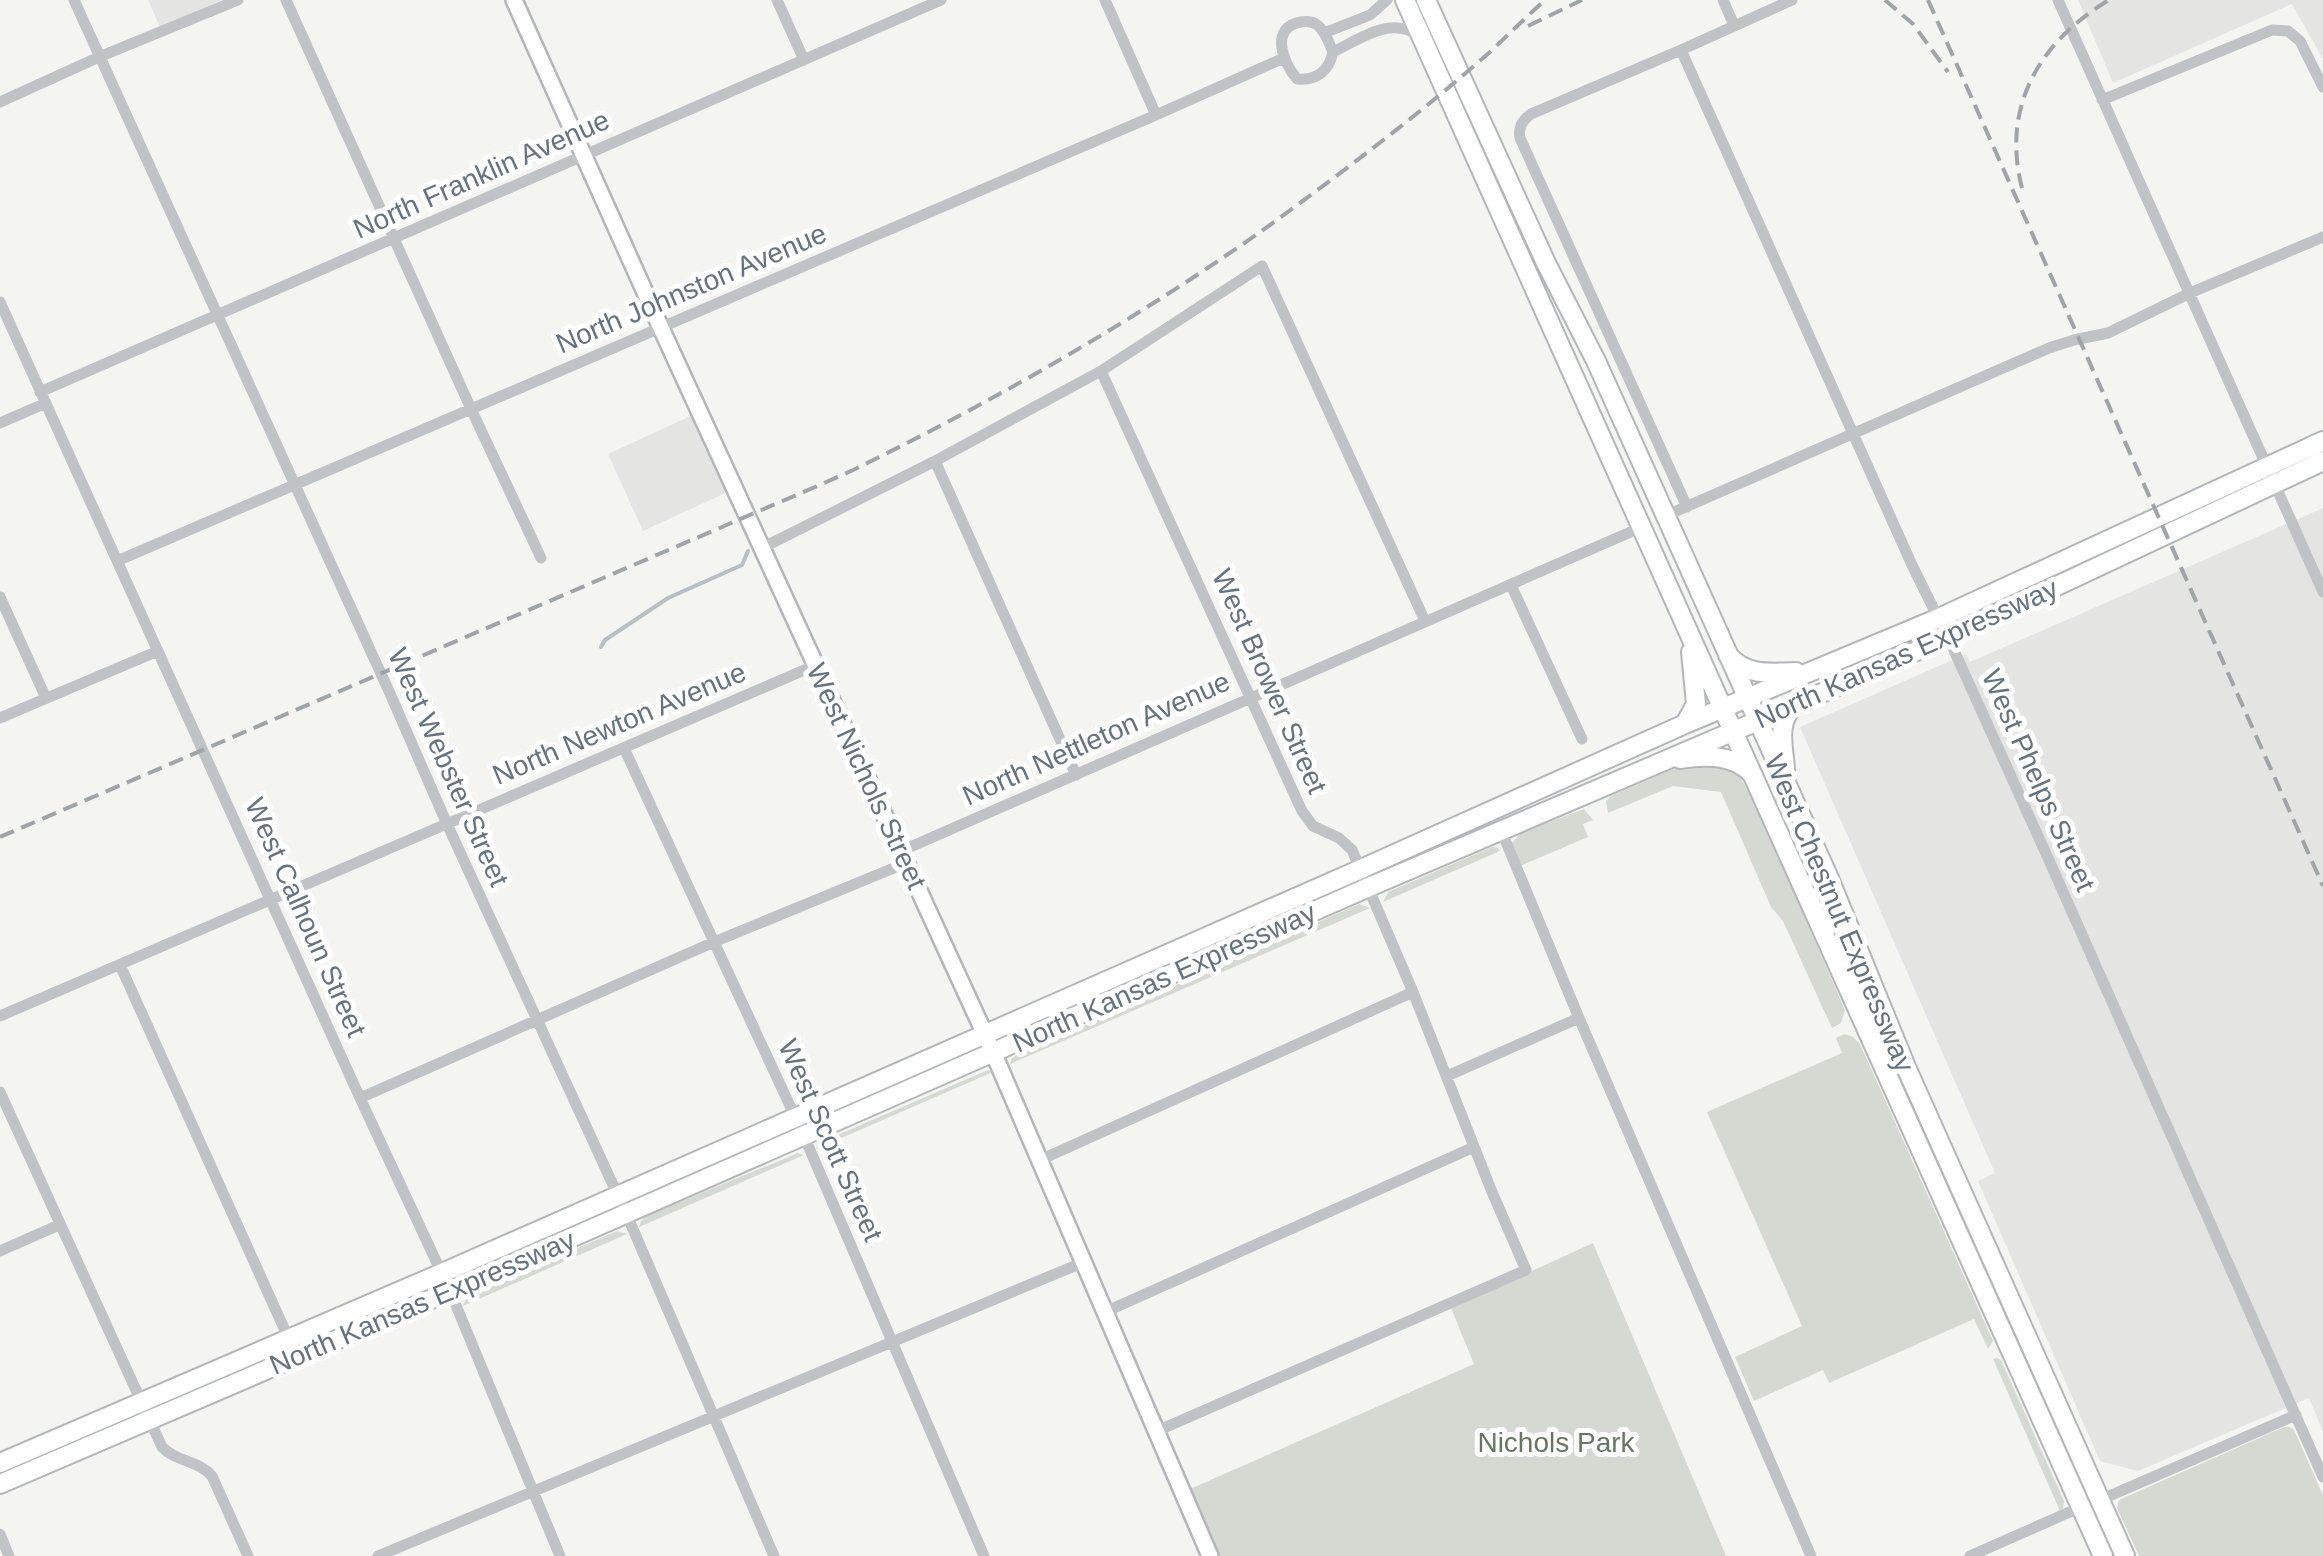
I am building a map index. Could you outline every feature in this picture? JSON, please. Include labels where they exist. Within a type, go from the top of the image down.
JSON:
[{"type":"main road","name":"West Chestnut Expressway","points":[[1405,0],[2103,1556]]},
{"type":"main road","name":"West Chestnut Expressway","points":[[1426,0],[1546,264],[1596,361],[1828,876],[1906,1067],[2124,1556]]},
{"type":"main road","name":"North Kansas Expressway","points":[[622,1205],[796,1118],[985,1034],[1365,878],[1500,830],[1948,637],[2272,473],[2323,441]]},
{"type":"main road","name":"North Kansas Expressway","points":[[0,1484],[151,1420],[293,1348],[622,1205],[804,1136],[994,1052],[1685,724],[2272,473],[2323,461]]},
{"type":"main road","points":[[1685,724],[1696,698],[1687,627]]},
{"type":"main road","points":[[1722,646],[1739,667],[1753,672],[1796,672],[1826,666]]},
{"type":"main road","points":[[1786,785],[1782,730],[1786,714],[1795,705]]},
{"type":"main road","points":[[1660,762],[1722,757],[1753,774]]},
{"type":"main road","name":"North Kansas Expressway","points":[[0,1463],[142,1402],[293,1348]]},
{"type":"street","name":"West Webster Street","points":[[74,0],[622,1205],[774,1556]]},
{"type":"street","points":[[0,102],[238,0]]},
{"type":"street","points":[[286,0],[541,558]]},
{"type":"street","name":"West Nichols Street","points":[[514,0],[994,1052],[1210,1556]]},
{"type":"street","points":[[777,0],[804,60]]},
{"type":"street","name":"North Franklin Avenue","points":[[0,423],[43,398],[218,315],[941,0]]},
{"type":"street","points":[[1105,0],[1156,116]]},
{"type":"street","points":[[1324,34],[1370,15],[1387,0]]},
{"type":"street","points":[[1723,0],[1734,26]]},
{"type":"street","points":[[1687,507],[1518,130],[1531,114],[1792,0]]},
{"type":"street","points":[[2058,0],[2323,592]]},
{"type":"street","points":[[1308,21],[1316,24],[1333,52],[1316,78],[1297,79],[1284,58],[1282,36],[1296,22],[1308,21]]},
{"type":"street","points":[[1333,52],[1390,26],[1408,28],[1422,37]]},
{"type":"street","points":[[2102,100],[2272,30],[2288,31],[2300,41],[2323,87]]},
{"type":"street","name":"West Phelps Street","points":[[1681,50],[2323,1476]]},
{"type":"street","name":"North Johnston Avenue","points":[[117,561],[1284,58]]},
{"type":"street","points":[[1665,516],[2049,348],[2108,332],[2190,292],[2323,237]]},
{"type":"street","points":[[762,548],[1101,371],[1262,266],[1425,622]]},
{"type":"street","name":"West Calhoun Street","points":[[0,302],[446,1282],[560,1556]]},
{"type":"street","name":"West Brower Street","points":[[1101,371],[1304,816],[1313,826],[1348,845],[1365,878],[1526,1270],[1156,1431]]},
{"type":"street","points":[[935,461],[1076,775]]},
{"type":"street","name":"North Nettleton Avenue","points":[[360,1098],[904,857],[1076,775],[1642,527]]},
{"type":"street","points":[[1511,585],[1582,739]]},
{"type":"street","points":[[0,597],[46,698]]},
{"type":"street","points":[[0,718],[158,651]]},
{"type":"street","name":"North Newton Avenue","points":[[0,1016],[816,665]]},
{"type":"street","name":"West Scott Street","points":[[624,748],[796,1118],[984,1556]]},
{"type":"street","points":[[1500,830],[1811,1556]]},
{"type":"street","points":[[120,964],[293,1348]]},
{"type":"street","points":[[1040,1160],[1414,992]]},
{"type":"street","points":[[1447,1076],[1579,1018]]},
{"type":"street","points":[[0,1092],[158,1440],[168,1452],[201,1466],[212,1476],[248,1556]]},
{"type":"street","points":[[1105,1312],[1474,1147]]},
{"type":"street","points":[[0,1251],[60,1225]]},
{"type":"street","points":[[378,1556],[1084,1262]]},
{"type":"street","points":[[2100,1500],[2296,1415]]},
{"type":"street","points":[[1970,1556],[2081,1507]]},
{"type":"street","points":[[0,1534],[9,1556]]},
{"type":"shaded area","points":[[148,0],[222,0],[160,27]]},
{"type":"shaded area","points":[[2078,0],[2323,0],[2323,59],[2292,4],[2113,83]]},
{"type":"shaded area","points":[[695,414],[730,491],[643,531],[608,454]]},
{"type":"shaded area","points":[[2323,508],[2323,1432],[2309,1398],[2138,1471],[2100,1461],[1978,1181],[1995,1173],[1800,727],[1966,654],[1970,662]]},
{"type":"green space","points":[[1725,767],[1737,772],[1754,801],[1845,1010],[1841,1023],[1832,1028],[1783,921],[1771,907],[1721,792],[1673,786],[1608,813],[1606,801],[1611,796],[1673,769]]},
{"type":"green space","points":[[1584,809],[1593,820],[1583,824],[1588,837],[1520,866],[1512,843],[1521,833]]},
{"type":"green space","points":[[1492,847],[1500,851],[1383,902],[1388,892]]},
{"type":"green space","points":[[1359,904],[1370,908],[1010,1064],[1018,1055]]},
{"type":"green space","points":[[1844,1034],[1860,1044],[1993,1341],[1988,1349],[1974,1319],[1829,1383],[1823,1370],[1754,1401],[1735,1357],[1802,1326],[1707,1112],[1842,1053],[1836,1038]]},
{"type":"green space","points":[[988,1070],[993,1072],[816,1149],[821,1142]]},
{"type":"green space","points":[[798,1153],[804,1155],[639,1227],[646,1216]]},
{"type":"green space","points":[[617,1231],[627,1234],[463,1306],[467,1296]]},
{"type":"green space","name":"Nichols Park","points":[[1593,1243],[1726,1556],[1219,1556],[1190,1489],[1474,1364],[1451,1308]]},
{"type":"green space","points":[[1997,1358],[2064,1501],[2060,1511],[1993,1359]]},
{"type":"green space","points":[[2284,1427],[2294,1430],[2323,1495],[2323,1556],[2139,1556],[2117,1508],[2119,1500]]},
{"type":"waterway","points":[[601,647],[605,640],[668,598],[742,565],[748,551]]},
{"type":"railway","points":[[0,837],[822,484],[961,415],[1119,325],[1270,225],[1437,97],[1545,0]]},
{"type":"railway","points":[[1528,26],[1582,0]]},
{"type":"railway","points":[[1885,0],[1913,24],[1948,72]]},
{"type":"railway","points":[[1928,0],[2323,886]]},
{"type":"railway","points":[[2022,188],[2017,130],[2031,79],[2063,36],[2109,0]]}]
